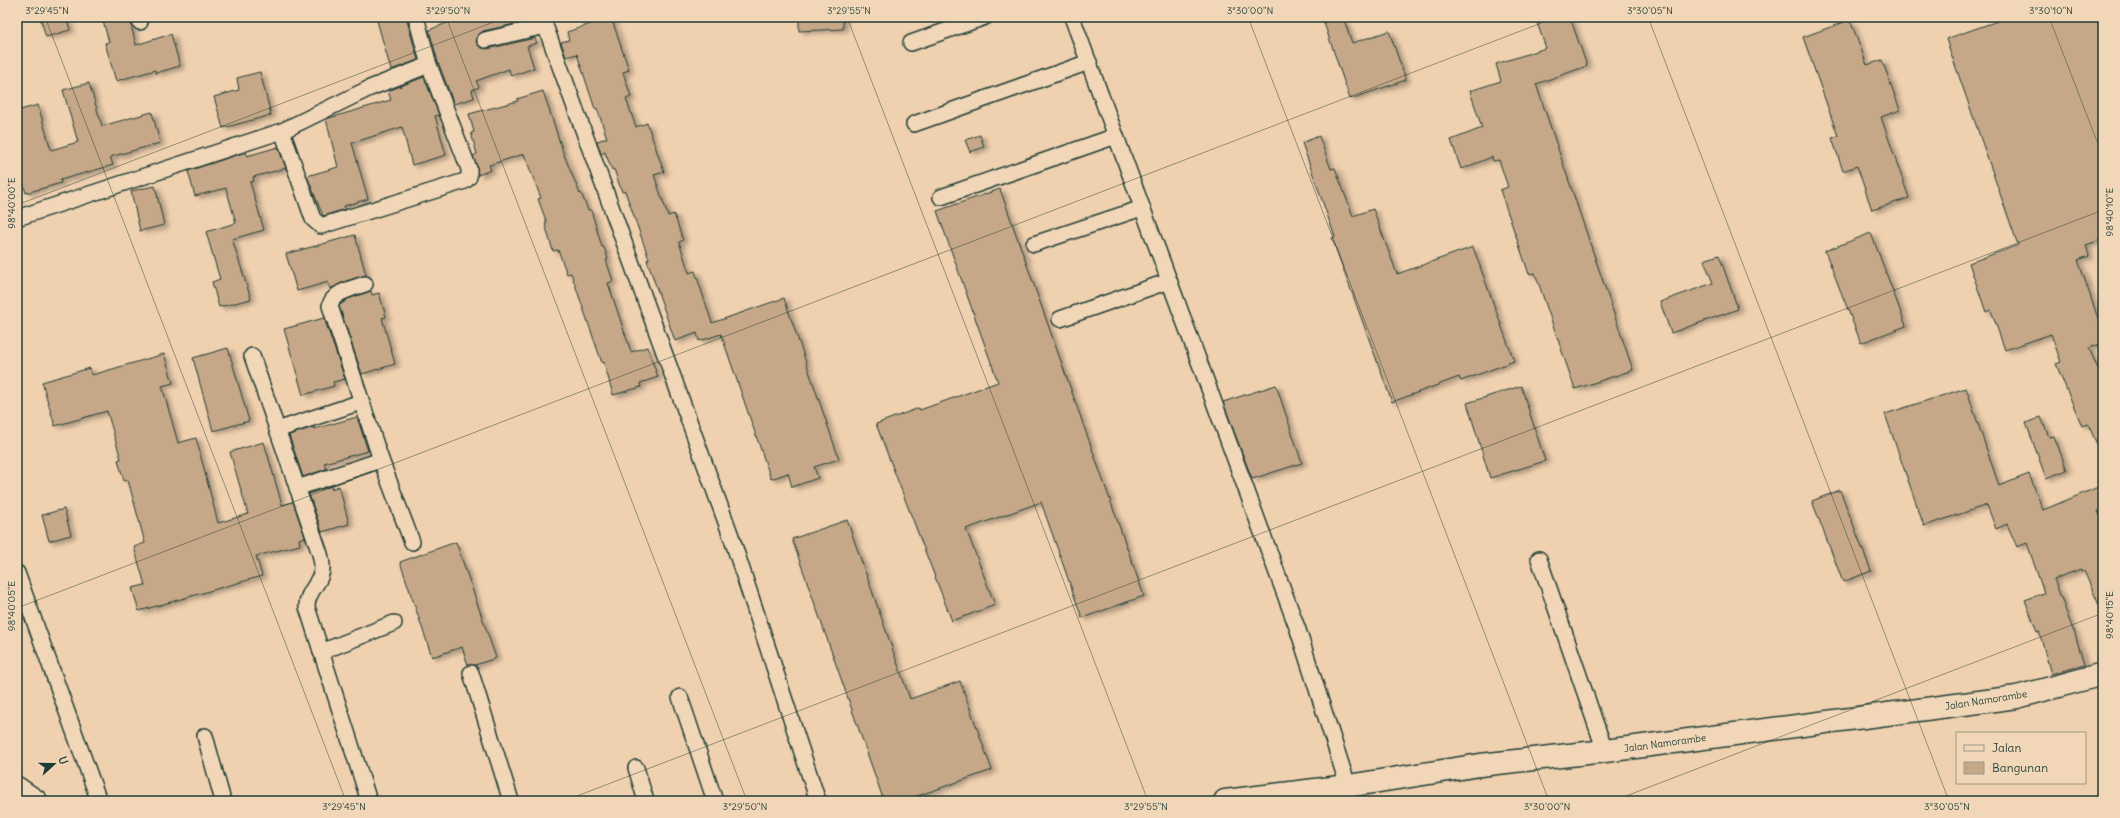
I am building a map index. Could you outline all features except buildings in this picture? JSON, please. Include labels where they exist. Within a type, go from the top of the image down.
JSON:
[{"type":"main road","name":"Jalan Namorambe","points":[[1225,801],[1348,786],[1480,765],[1605,751],[2017,697],[2103,674]]},
{"type":"main road","points":[[17,788],[36,801]]},
{"type":"street","points":[[282,131],[313,219],[321,226],[460,184],[469,177],[469,169],[429,65],[416,17]]},
{"type":"street","points":[[911,43],[986,17]]},
{"type":"street","points":[[1072,17],[1298,630],[1348,786]]},
{"type":"street","points":[[485,40],[543,22],[731,536],[818,801]]},
{"type":"street","points":[[914,124],[1088,62]]},
{"type":"street","points":[[17,218],[282,131],[370,88],[429,65]]},
{"type":"street","points":[[941,197],[1116,136]]},
{"type":"street","points":[[1034,244],[1142,208]]},
{"type":"street","points":[[1060,319],[1169,281]]},
{"type":"street","points":[[365,284],[336,296],[330,306],[381,460],[412,542]]},
{"type":"street","points":[[252,356],[296,488],[320,554],[322,569],[320,577],[306,598],[307,607],[369,801]]},
{"type":"street","points":[[277,430],[361,402]]},
{"type":"street","points":[[296,488],[381,460]]},
{"type":"street","points":[[1539,559],[1605,751]]},
{"type":"street","points":[[17,572],[99,801]]},
{"type":"street","points":[[321,652],[394,624]]},
{"type":"street","points":[[471,673],[511,801]]},
{"type":"street","points":[[680,697],[715,801]]},
{"type":"street","points":[[205,736],[223,801]]},
{"type":"street","points":[[636,768],[646,801]]}]
